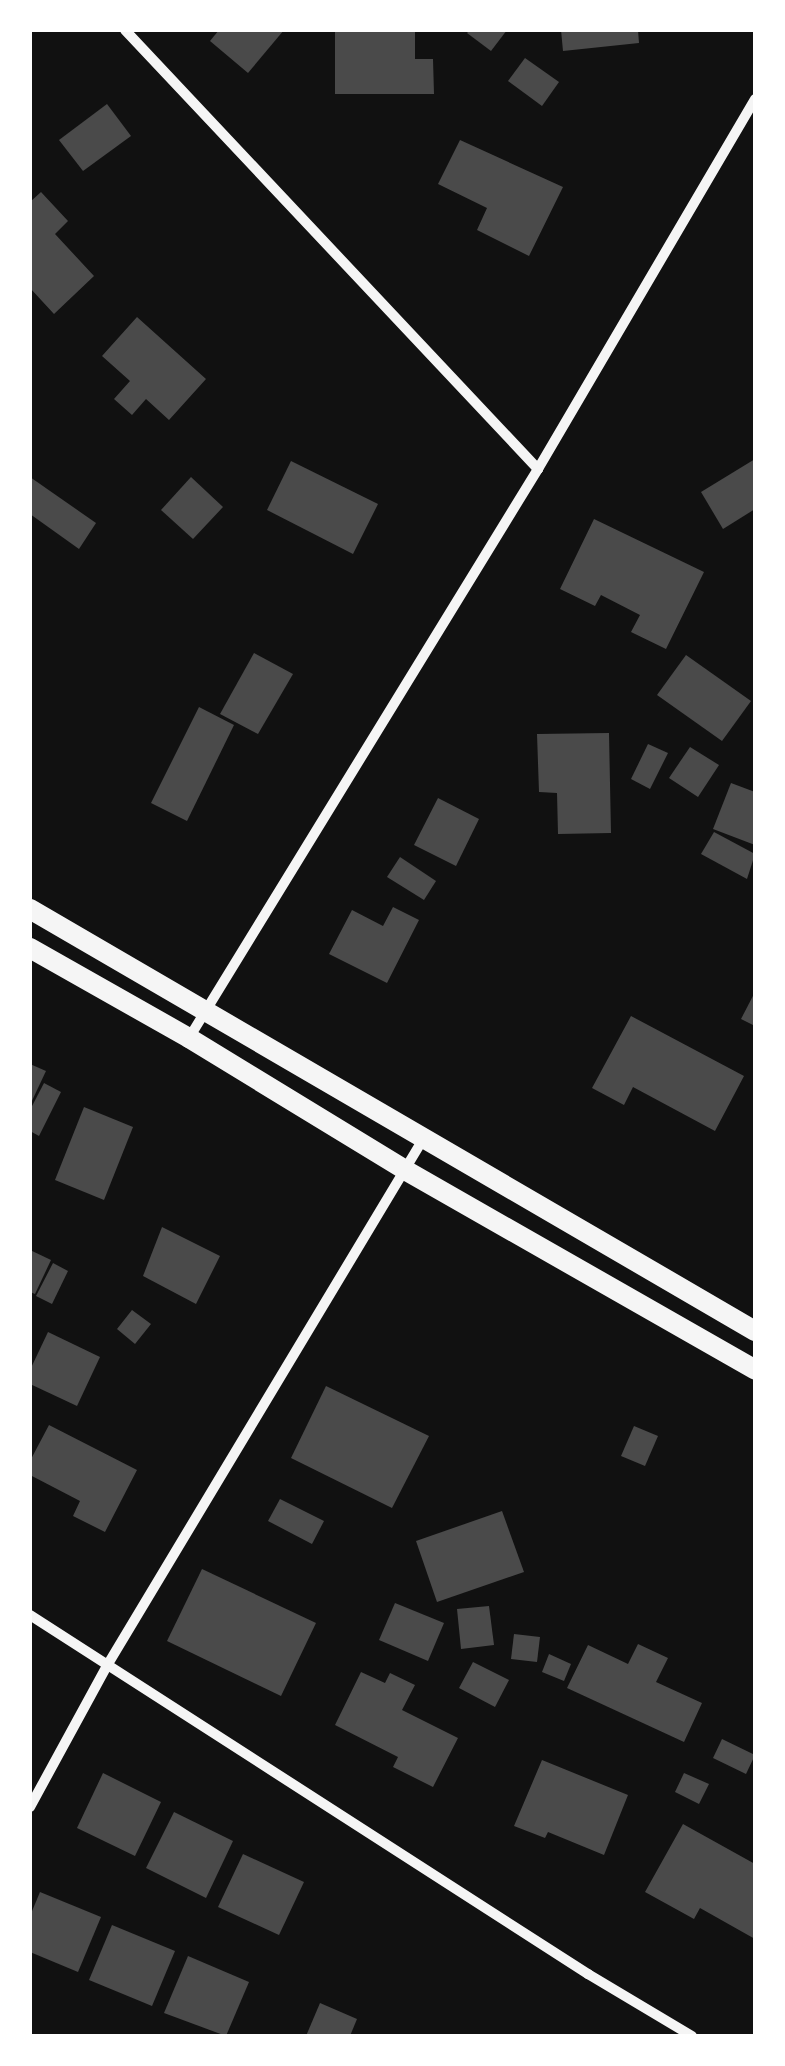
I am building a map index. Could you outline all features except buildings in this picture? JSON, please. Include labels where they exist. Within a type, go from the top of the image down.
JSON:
[{"type":"main road","points":[[30,909],[755,1330]]},
{"type":"main road","points":[[30,948],[189,1038],[405,1170],[755,1370]]},
{"type":"street","points":[[125,30],[538,469]]},
{"type":"street","points":[[189,1038],[538,469],[755,100]]},
{"type":"street","points":[[30,1807],[108,1664],[422,1140]]},
{"type":"street","points":[[30,1614],[588,1974],[692,2036]]}]
